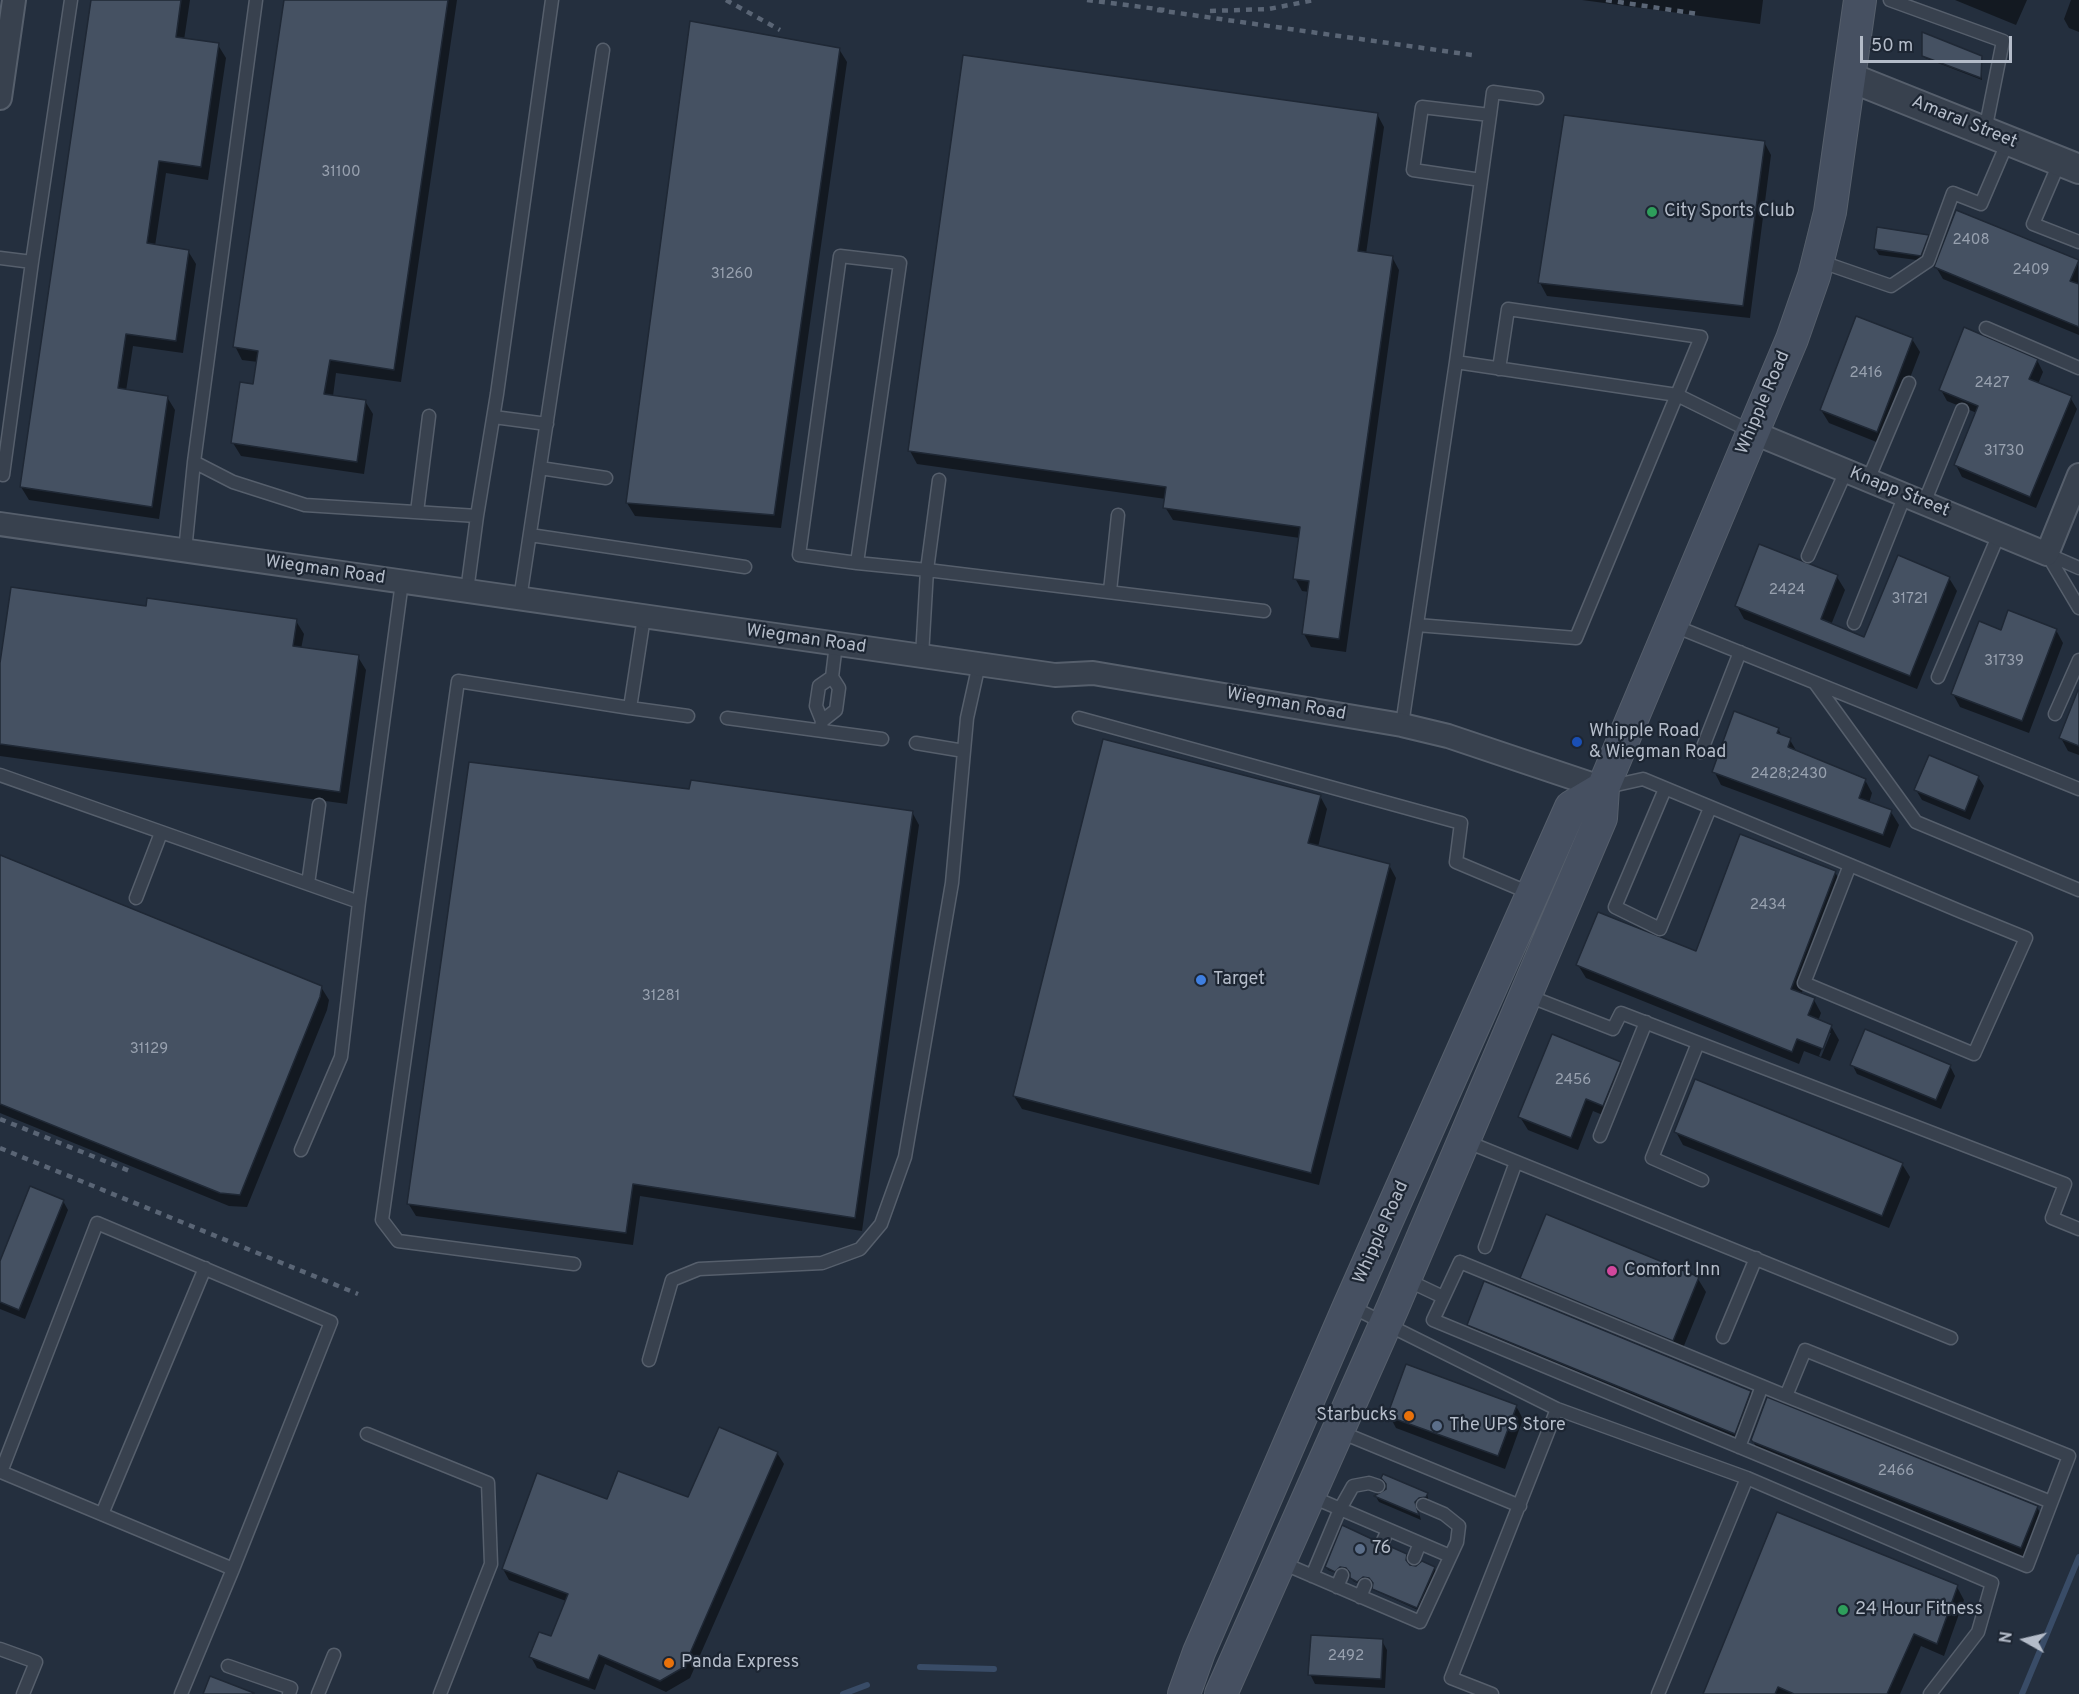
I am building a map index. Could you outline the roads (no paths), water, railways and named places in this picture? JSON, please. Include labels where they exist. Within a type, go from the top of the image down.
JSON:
[{"type":"main road","name":"Whipple Road","points":[[1221,1694],[1404,1279],[1600,819],[1603,788],[1792,339],[1830,212],[1860,0]]},
{"type":"main road","name":"Whipple Road","points":[[1184,1694],[1199,1652],[1349,1306],[1571,807],[1603,788]]},
{"type":"street","points":[[0,98],[14,0]]},
{"type":"street","name":"Amaral Street","points":[[1849,77],[2069,165]]},
{"type":"street","name":"Knapp Street","points":[[1752,432],[2047,554]]},
{"type":"street","points":[[2047,554],[2079,475]]},
{"type":"street","name":"Wiegman Road","points":[[0,525],[1055,675],[1093,673],[1402,725],[1448,736],[1603,788]]},
{"type":"lane","points":[[3,475],[71,0]]},
{"type":"lane","points":[[185,551],[194,462],[256,0]]},
{"type":"lane","points":[[467,591],[494,417],[552,0]]},
{"type":"lane","points":[[1817,261],[1891,286],[1928,261],[1953,194],[1981,204],[1996,136],[2003,41],[1890,0]]},
{"type":"lane","points":[[520,599],[603,50]]},
{"type":"lane","points":[[1402,725],[1493,92],[1537,98]]},
{"type":"lane","points":[[1481,180],[1413,171],[1414,160],[1422,107],[1490,115]]},
{"type":"lane","points":[[2069,165],[2033,224],[2079,242]]},
{"type":"lane","points":[[857,563],[900,263],[840,256],[799,555],[857,563],[1110,591],[1264,611]]},
{"type":"lane","points":[[0,258],[32,262]]},
{"type":"lane","points":[[1417,625],[1576,638],[1701,337],[1508,309],[1499,369]]},
{"type":"lane","points":[[1986,328],[2079,368]]},
{"type":"lane","points":[[1456,362],[1677,395],[1752,432]]},
{"type":"lane","points":[[1868,480],[1908,383]]},
{"type":"lane","points":[[1854,623],[1914,499],[1962,410]]},
{"type":"lane","points":[[417,512],[429,416]]},
{"type":"lane","points":[[494,417],[547,424]]},
{"type":"lane","points":[[194,462],[233,482],[305,505],[477,516]]},
{"type":"lane","points":[[540,468],[606,478]]},
{"type":"lane","points":[[1808,556],[1845,471]]},
{"type":"lane","points":[[922,656],[927,570],[939,480]]},
{"type":"lane","points":[[1110,591],[1118,515]]},
{"type":"lane","points":[[1938,677],[1999,534]]},
{"type":"lane","points":[[530,535],[745,567]]},
{"type":"lane","points":[[2047,554],[2079,568]]},
{"type":"lane","points":[[2047,554],[2079,608]]},
{"type":"lane","points":[[301,1150],[341,1057],[359,902],[402,582]]},
{"type":"lane","points":[[630,708],[644,616]]},
{"type":"lane","points":[[1671,624],[2079,789]]},
{"type":"lane","points":[[821,726],[836,710],[838,688],[832,677],[836,644]]},
{"type":"lane","points":[[1701,752],[1740,652]]},
{"type":"lane","points":[[2055,714],[2079,660]]},
{"type":"lane","points":[[649,1360],[672,1280],[699,1269],[822,1263],[860,1249],[880,1224],[905,1157],[952,883],[964,751],[979,664]]},
{"type":"lane","points":[[821,726],[816,706],[819,686],[832,677]]},
{"type":"lane","points":[[574,1264],[398,1240],[382,1220],[458,681],[688,716]]},
{"type":"lane","points":[[1814,682],[1916,822],[2079,890]]},
{"type":"lane","points":[[727,718],[821,726],[882,740]]},
{"type":"lane","points":[[1079,718],[1461,823],[1456,862],[1533,894]]},
{"type":"lane","points":[[916,743],[964,751]]},
{"type":"lane","points":[[0,775],[359,902]]},
{"type":"lane","points":[[1603,788],[1643,779],[2026,938],[1974,1054],[1804,983],[1850,865]]},
{"type":"lane","points":[[1665,789],[1615,908],[1660,929],[1710,808]]},
{"type":"lane","points":[[308,884],[320,805]]},
{"type":"lane","points":[[136,898],[161,833]]},
{"type":"lane","points":[[1525,995],[1613,1029],[1621,1012],[2065,1184],[2052,1218],[2079,1229]]},
{"type":"lane","points":[[1600,1137],[1646,1022]]},
{"type":"lane","points":[[1698,1043],[1652,1158],[1702,1179]]},
{"type":"lane","points":[[1464,1140],[1951,1338]]},
{"type":"lane","points":[[1485,1247],[1516,1162]]},
{"type":"lane","points":[[181,1694],[233,1569],[331,1322],[97,1223],[1,1472],[233,1569]]},
{"type":"lane","points":[[1723,1337],[1756,1258]]},
{"type":"lane","points":[[1786,1396],[1805,1350],[2069,1456],[2027,1566],[1433,1320],[1460,1262],[1786,1396],[2051,1502]]},
{"type":"lane","points":[[102,1514],[205,1268]]},
{"type":"lane","points":[[1404,1279],[1443,1297]]},
{"type":"lane","points":[[1349,1306],[1385,1321],[1557,1409],[1747,1478],[1992,1583],[1978,1632],[1930,1694]]},
{"type":"lane","points":[[1739,1447],[1762,1386]]},
{"type":"lane","points":[[1492,1694],[1451,1677],[1557,1409]]},
{"type":"lane","points":[[1337,1431],[1520,1506]]},
{"type":"lane","points":[[367,1434],[488,1483],[491,1564],[440,1694]]},
{"type":"lane","points":[[1658,1694],[1747,1478]]},
{"type":"lane","points":[[1312,1576],[1340,1509],[1353,1486],[1369,1484],[1378,1486]]},
{"type":"lane","points":[[1308,1496],[1450,1556]]},
{"type":"lane","points":[[1279,1561],[1312,1576],[1340,1581],[1394,1605],[1420,1622],[1457,1542],[1459,1526],[1444,1514],[1423,1505]]},
{"type":"lane","points":[[1359,1533],[1364,1520]]},
{"type":"lane","points":[[1382,1543],[1388,1530]]},
{"type":"lane","points":[[1414,1557],[1420,1544]]},
{"type":"lane","points":[[0,1649],[36,1662],[23,1694]]},
{"type":"lane","points":[[318,1694],[334,1655]]},
{"type":"lane","points":[[228,1666],[291,1688],[289,1694]]},
{"type":"waterway","points":[[2022,1694],[2079,1557]]},
{"type":"waterway","points":[[920,1667],[994,1669]]},
{"type":"waterway","points":[[843,1694],[867,1685]]},
{"type":"railway","points":[[726,0],[780,30]]},
{"type":"railway","points":[[1087,0],[1165,10]]},
{"type":"railway","points":[[1210,11],[1269,9],[1314,0]]},
{"type":"railway","points":[[1606,0],[1698,14]]},
{"type":"railway","points":[[1157,10],[1472,55]]},
{"type":"railway","points":[[0,1119],[132,1172]]},
{"type":"railway","points":[[0,1148],[358,1294]]},
{"type":"place","name":"City Sports Club","points":[[1652,212]]},
{"type":"place","name":"Whipple Road & Wiegman Road","points":[[1577,742]]},
{"type":"place","name":"Target","points":[[1201,980]]},
{"type":"place","name":"Comfort Inn","points":[[1612,1271]]},
{"type":"place","name":"Starbucks","points":[[1409,1416]]},
{"type":"place","name":"The UPS Store","points":[[1437,1426]]},
{"type":"place","name":"76","points":[[1360,1549]]},
{"type":"place","name":"24 Hour Fitness","points":[[1843,1610]]},
{"type":"place","name":"Panda Express","points":[[669,1663]]}]
